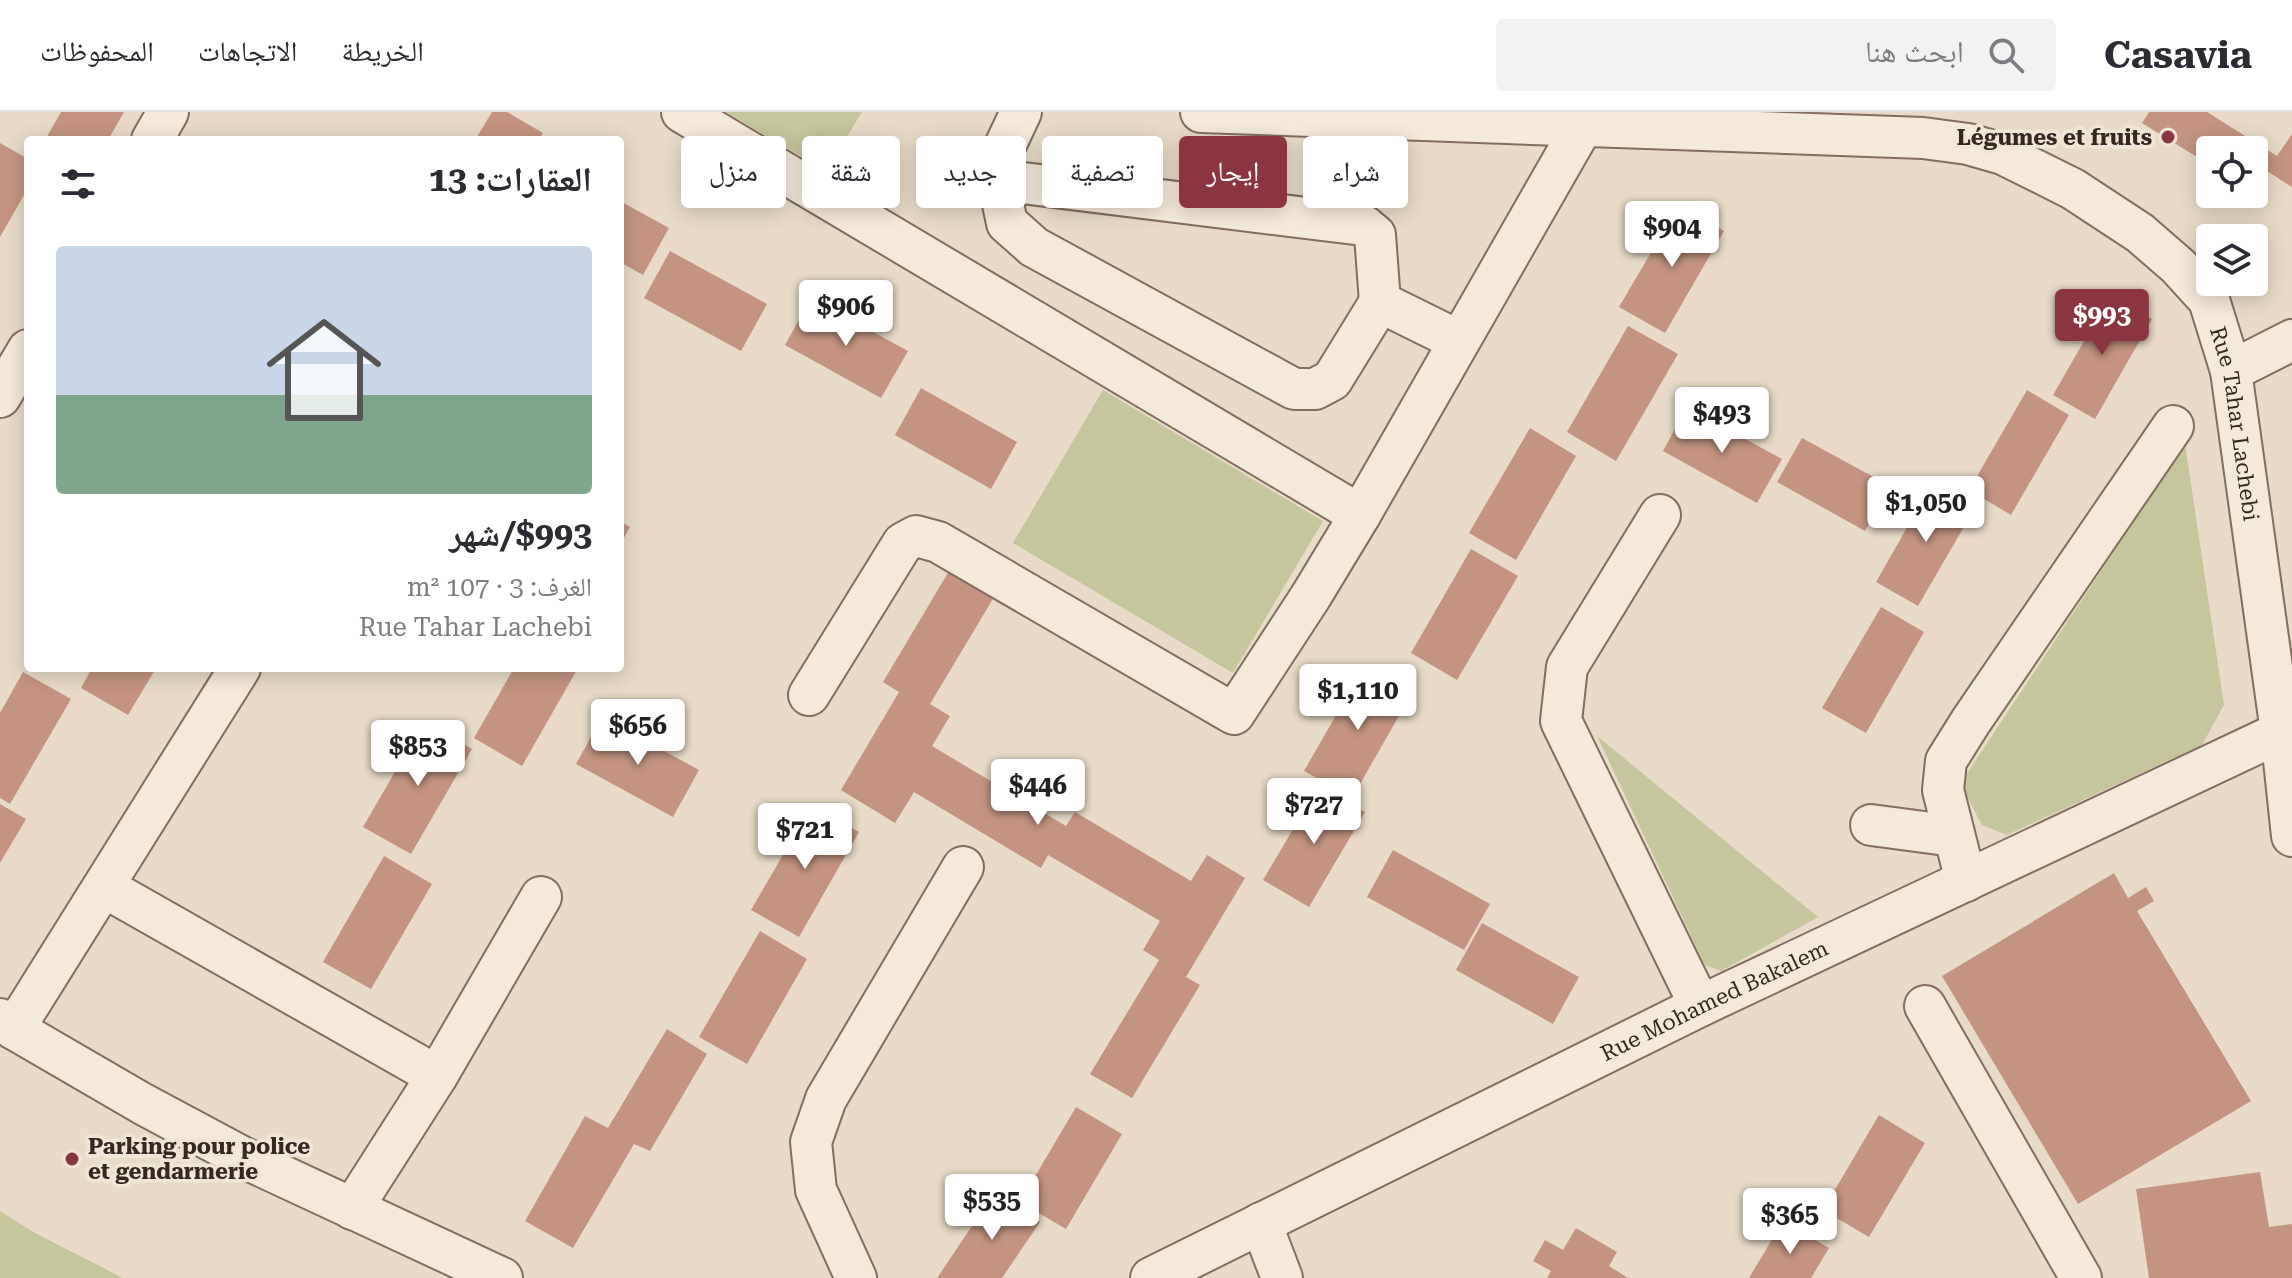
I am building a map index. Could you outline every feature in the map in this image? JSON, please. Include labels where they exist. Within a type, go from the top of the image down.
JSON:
[{"type":"street","points":[[154,136],[168,112]]},
{"type":"street","points":[[682,112],[1360,515]]},
{"type":"street","points":[[1010,136],[1021,112]]},
{"type":"street","name":"Rue Tahar Lachebi","points":[[1201,112],[1582,127],[1938,121],[1984,148],[2003,154],[2073,189],[2140,233],[2178,266],[2209,300],[2231,371],[2281,732],[2292,836]]},
{"type":"street","points":[[809,695],[903,543],[916,536],[938,542],[1234,714],[1360,515],[1582,127]]},
{"type":"street","points":[[1004,208],[1007,223],[1034,247],[1294,389],[1315,389],[1332,380],[1380,302],[1375,235],[1363,225],[1026,183]]},
{"type":"street","points":[[1380,302],[1459,341]]},
{"type":"street","points":[[2231,371],[2292,340]]},
{"type":"street","points":[[0,397],[24,357]]},
{"type":"street","points":[[1966,881],[1943,790],[1946,761],[2173,426]]},
{"type":"street","points":[[1660,515],[1567,667],[1561,721],[1700,1006]]},
{"type":"street","points":[[238,672],[104,887],[7,1024],[143,1104],[242,1157],[502,1278]]},
{"type":"street","name":"Rue Mohamed Bakalem","points":[[1151,1278],[1700,1006],[2281,732]]},
{"type":"street","points":[[1871,825],[1954,836]]},
{"type":"street","points":[[856,1278],[816,1190],[811,1142],[826,1099],[963,867]]},
{"type":"street","points":[[104,887],[437,1076]]},
{"type":"street","points":[[352,1209],[437,1076],[541,897]]},
{"type":"street","points":[[1925,1006],[2081,1278]]},
{"type":"street","points":[[1261,1223],[1282,1278]]},
{"type":"green space","points":[[726,112],[862,112],[847,136],[802,136],[802,157],[786,147],[786,136],[767,136]]},
{"type":"green space","points":[[1103,390],[1323,521],[1233,673],[1013,543]]},
{"type":"green space","points":[[2185,444],[2224,705],[2202,745],[2007,835],[1982,825],[1960,784]]},
{"type":"green space","points":[[1597,736],[1818,917],[1721,971],[1705,965]]},
{"type":"green space","points":[[0,1211],[35,1233],[123,1278],[0,1278]]},
{"type":"building","points":[[61,112],[124,112],[110,136],[47,136]]},
{"type":"building","points":[[492,112],[507,112],[543,133],[541,136],[477,136]]},
{"type":"building","points":[[2149,112],[2207,112],[2245,136],[2196,136],[2196,156],[2142,123]]},
{"type":"building","points":[[2292,134],[2292,187],[2268,172],[2268,150],[2277,156]]},
{"type":"building","points":[[0,143],[24,157],[24,195],[0,237]]},
{"type":"building","points":[[624,203],[669,228],[643,275],[624,264]]},
{"type":"building","points":[[1679,205],[1724,231],[1665,333],[1619,307]]},
{"type":"building","points":[[670,251],[767,304],[741,351],[644,298]]},
{"type":"building","points":[[2110,296],[2152,319],[2095,419],[2053,395]]},
{"type":"building","points":[[811,298],[908,351],[881,398],[785,345]]},
{"type":"building","points":[[1628,326],[1678,354],[1616,461],[1567,432]]},
{"type":"building","points":[[921,388],[1017,442],[991,489],[895,435]]},
{"type":"building","points":[[2027,390],[2069,415],[2011,515],[1969,490]]},
{"type":"building","points":[[1687,407],[1782,459],[1757,503],[1663,451]]},
{"type":"building","points":[[1530,428],[1576,456],[1516,560],[1469,533]]},
{"type":"building","points":[[1802,438],[1890,486],[1865,531],[1777,482]]},
{"type":"building","points":[[1933,482],[1976,506],[1918,606],[1876,582]]},
{"type":"building","points":[[624,523],[630,527],[624,538]]},
{"type":"building","points":[[1471,549],[1518,576],[1457,680],[1411,653]]},
{"type":"building","points":[[955,561],[1000,587],[930,704],[950,716],[932,746],[1066,826],[1075,812],[1191,881],[1207,855],[1245,878],[1186,977],[1200,985],[1132,1098],[1090,1074],[1159,960],[1143,950],[1160,921],[1048,855],[1041,868],[914,792],[895,823],[841,790],[899,692],[883,682]]},
{"type":"building","points":[[1881,607],[1924,632],[1866,733],[1822,708]]},
{"type":"building","points":[[1365,665],[1412,693],[1352,798],[1304,771]]},
{"type":"building","points":[[23,672],[71,699],[10,804],[0,798],[0,713]]},
{"type":"building","points":[[90,672],[154,672],[128,715],[81,688]]},
{"type":"building","points":[[512,672],[576,672],[522,766],[474,738]]},
{"type":"building","points":[[602,717],[699,770],[673,817],[576,764]]},
{"type":"building","points":[[424,722],[472,749],[411,854],[363,827]]},
{"type":"building","points":[[1319,785],[1365,812],[1309,907],[1263,880]]},
{"type":"building","points":[[0,804],[26,819],[0,863]]},
{"type":"building","points":[[812,805],[859,832],[799,937],[751,910]]},
{"type":"building","points":[[1393,850],[1490,904],[1464,950],[1367,897]]},
{"type":"building","points":[[384,856],[432,884],[371,989],[323,962]]},
{"type":"building","points":[[2114,873],[2128,898],[2146,887],[2154,901],[2137,911],[2251,1101],[2078,1204],[1942,976]]},
{"type":"building","points":[[1482,923],[1579,977],[1553,1024],[1456,970]]},
{"type":"building","points":[[760,931],[807,959],[747,1064],[699,1037]]},
{"type":"building","points":[[667,1029],[707,1054],[650,1151],[634,1144],[573,1248],[525,1221],[585,1116],[608,1128]]},
{"type":"building","points":[[1076,1107],[1122,1134],[1066,1229],[1020,1202]]},
{"type":"building","points":[[1879,1115],[1925,1143],[1869,1237],[1823,1210]]},
{"type":"building","points":[[2260,1172],[2269,1227],[2292,1224],[2292,1278],[2149,1278],[2136,1189]]},
{"type":"building","points":[[995,1192],[1040,1222],[1002,1278],[937,1278]]},
{"type":"building","points":[[1783,1221],[1829,1248],[1811,1278],[1749,1278]]},
{"type":"building","points":[[1576,1228],[1617,1252],[1609,1266],[1628,1278],[1547,1278],[1551,1271],[1533,1261],[1545,1240],[1563,1250]]},
{"type":"place","name":"Légumes et fruits","points":[[2168,137]]},
{"type":"place","name":"Parking pour police et gendarmerie","points":[[72,1159]]}]
